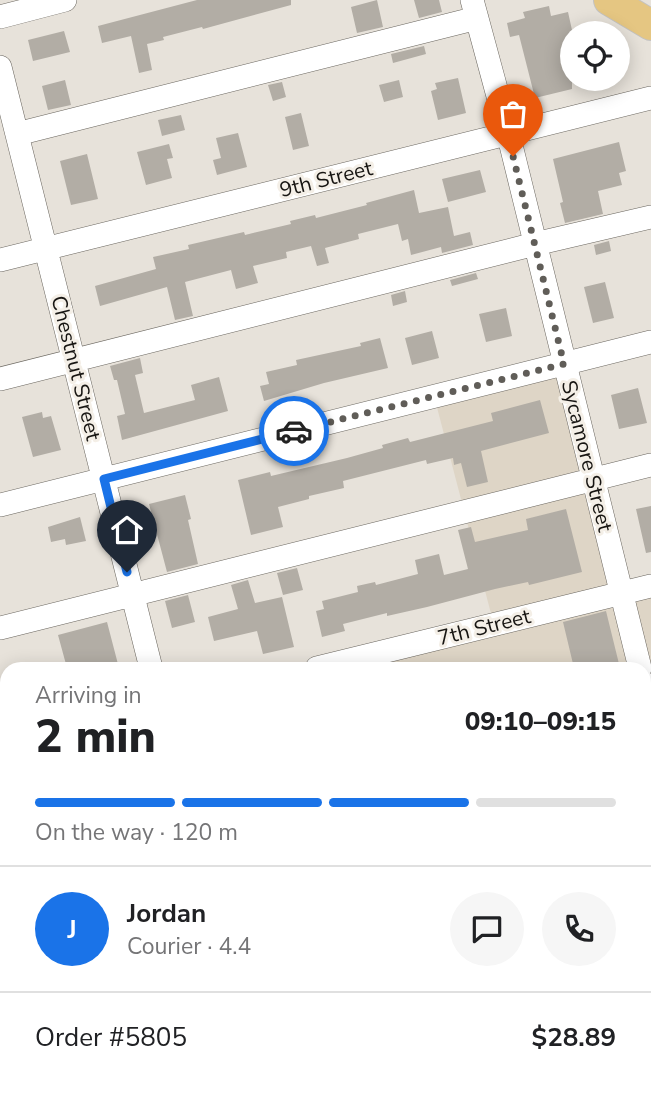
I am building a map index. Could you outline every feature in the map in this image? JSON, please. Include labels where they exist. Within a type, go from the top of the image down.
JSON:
[{"type":"main road","points":[[613,1],[651,25]]},
{"type":"street","points":[[0,17],[65,0]]},
{"type":"street","points":[[17,134],[475,9]]},
{"type":"street","name":"Sycamore Street","points":[[475,9],[639,662]]},
{"type":"street","name":"Chestnut Street","points":[[0,67],[150,662]]},
{"type":"street","name":"9th Street","points":[[0,260],[651,98]]},
{"type":"street","points":[[0,379],[651,217]]},
{"type":"street","points":[[0,505],[651,342]]},
{"type":"street","points":[[0,628],[651,465]]},
{"type":"street","name":"7th Street","points":[[341,662],[651,586]]},
{"type":"shaded area","points":[[564,364],[621,593],[651,587],[651,662],[342,662],[494,625],[434,396]]},
{"type":"building","points":[[197,0],[291,0],[291,5],[163,37],[164,40],[147,44],[152,70],[139,73],[131,36],[102,43],[98,26]]},
{"type":"building","points":[[377,0],[383,27],[357,33],[351,7]]},
{"type":"building","points":[[414,0],[439,0],[442,12],[419,18]]},
{"type":"building","points":[[549,6],[551,16],[568,12],[570,21],[560,21],[560,91],[564,91],[535,98],[519,35],[510,37],[507,23],[525,18],[523,12]]},
{"type":"building","points":[[64,31],[70,52],[33,61],[28,40]]},
{"type":"building","points":[[424,46],[426,54],[393,63],[391,54]]},
{"type":"building","points":[[458,78],[466,113],[438,120],[431,91],[437,89],[435,83]]},
{"type":"building","points":[[65,80],[71,105],[48,110],[42,86]]},
{"type":"building","points":[[399,80],[403,97],[384,102],[379,85]]},
{"type":"building","points":[[282,82],[286,97],[273,101],[268,85]]},
{"type":"building","points":[[301,113],[309,146],[293,150],[285,117]]},
{"type":"building","points":[[181,115],[185,130],[162,136],[158,120]]},
{"type":"building","points":[[238,133],[247,167],[217,175],[213,160],[221,158],[216,138]]},
{"type":"building","points":[[619,142],[626,171],[619,173],[622,185],[598,191],[603,214],[565,223],[553,159]]},
{"type":"building","points":[[169,144],[173,158],[167,159],[172,178],[146,185],[137,152]]},
{"type":"building","points":[[87,154],[98,199],[71,205],[60,161]]},
{"type":"building","points":[[480,170],[486,192],[448,202],[442,179]]},
{"type":"building","points":[[414,190],[419,213],[448,207],[454,236],[470,232],[473,245],[442,253],[441,247],[411,255],[408,239],[402,241],[398,224],[358,234],[359,239],[325,248],[329,263],[317,266],[311,246],[286,252],[287,258],[253,266],[258,283],[236,289],[231,270],[185,282],[193,316],[175,320],[167,287],[100,306],[95,286],[156,269],[153,257],[189,249],[188,245],[244,232],[245,235],[315,215],[316,218]]},
{"type":"building","points":[[609,241],[611,251],[596,255],[594,245]]},
{"type":"building","points":[[476,273],[478,279],[452,286],[450,280]]},
{"type":"building","points":[[605,282],[614,318],[593,323],[584,287]]},
{"type":"building","points":[[405,291],[407,302],[393,306],[391,295]]},
{"type":"building","points":[[506,308],[512,336],[486,342],[479,314]]},
{"type":"building","points":[[432,331],[439,358],[412,365],[405,338]]},
{"type":"building","points":[[380,338],[388,368],[264,401],[260,386],[269,384],[266,372],[297,365],[296,360],[361,346],[360,343]]},
{"type":"building","points":[[140,358],[143,373],[135,375],[144,413],[195,400],[191,385],[219,377],[228,411],[122,440],[117,416],[125,414],[117,380],[114,380],[110,366]]},
{"type":"building","points":[[638,388],[647,423],[619,429],[611,395]]},
{"type":"building","points":[[540,400],[549,433],[481,451],[488,482],[467,487],[461,463],[454,465],[453,458],[427,464],[426,460],[343,481],[344,488],[278,507],[283,527],[251,535],[238,480],[270,472],[271,476],[347,458],[408,438],[410,442],[493,421],[491,413]]},
{"type":"building","points":[[42,412],[43,418],[51,416],[61,450],[33,457],[22,417]]},
{"type":"building","points":[[185,495],[198,564],[167,572],[149,504]]},
{"type":"building","points":[[651,506],[651,552],[646,553],[636,509]]},
{"type":"building","points":[[566,509],[582,572],[343,624],[345,631],[322,637],[316,611],[324,609],[322,601],[358,592],[357,586],[375,582],[376,585],[418,574],[415,560],[439,554],[444,575],[468,569],[458,530],[471,527],[475,542],[528,530],[526,519]]},
{"type":"building","points":[[80,517],[86,541],[66,545],[65,539],[51,542],[48,527]]},
{"type":"building","points":[[297,568],[303,590],[283,595],[277,573]]},
{"type":"building","points":[[248,580],[255,603],[282,597],[294,647],[263,654],[257,631],[214,641],[208,617],[238,609],[231,585]]},
{"type":"building","points":[[188,595],[195,622],[172,628],[165,601]]},
{"type":"building","points":[[606,611],[619,662],[573,662],[563,622]]},
{"type":"building","points":[[107,622],[117,662],[65,662],[58,635]]},
{"type":"way so far","points":[[294,431],[564,364],[513,156]]},
{"type":"route","points":[[127,572],[104,479],[294,431]]}]
